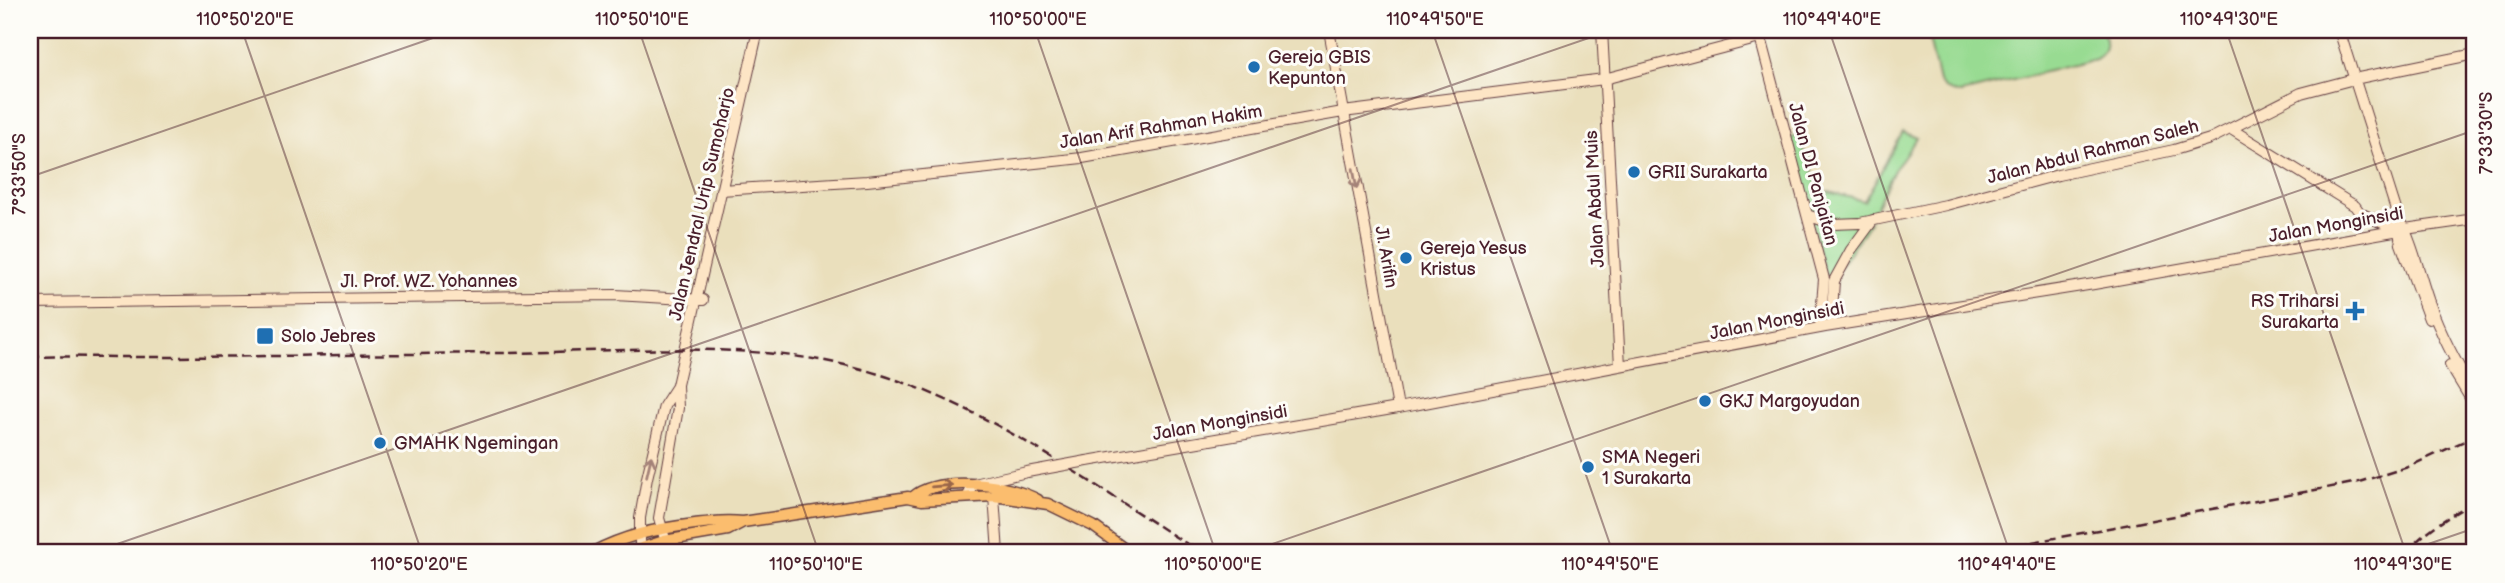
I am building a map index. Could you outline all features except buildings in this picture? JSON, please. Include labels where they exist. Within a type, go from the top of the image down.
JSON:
[{"type":"main road","name":"Jalan Jendral Urip Sumoharjo","points":[[660,529],[662,489],[678,408],[677,385],[700,300],[721,190],[758,30]]},
{"type":"main road","name":"Jl. Arifin","points":[[1329,30],[1398,408]]},
{"type":"main road","name":"Jalan Abdul Muis","points":[[1602,30],[1620,366]]},
{"type":"main road","points":[[2339,30],[2430,323],[2450,365],[2475,406]]},
{"type":"main road","name":"Jalan Arif Rahman Hakim","points":[[721,190],[895,178],[1082,158],[1343,112],[1604,79],[1759,34]]},
{"type":"main road","name":"Jalan DI Panjaitan","points":[[1759,34],[1797,185],[1829,280],[1826,327]]},
{"type":"main road","name":"Jalan Abdul Rahman Saleh","points":[[1807,215],[1833,224],[1846,225],[1946,205],[2058,176],[2164,153],[2195,145],[2301,93],[2475,54]]},
{"type":"main road","points":[[2231,129],[2355,206],[2360,213],[2400,225]]},
{"type":"main road","name":"Jalan Monginsidi","points":[[974,484],[1027,472],[1398,408],[1826,327],[2094,285],[2400,225],[2475,219]]},
{"type":"main road","points":[[1829,280],[1873,220]]},
{"type":"main road","points":[[2400,225],[2434,314],[2456,362],[2475,394]]},
{"type":"main road","name":"Jl. Prof. WZ. Yohannes","points":[[30,303],[602,295],[700,300]]},
{"type":"main road","name":"Jalan Jendral Urip Sumoharjo","points":[[640,548],[638,533],[642,500],[664,405],[677,385]]},
{"type":"main road","points":[[656,439],[671,442]]},
{"type":"main road","points":[[968,496],[974,484]]},
{"type":"main road","points":[[914,497],[922,489],[974,484],[1016,491],[1058,507],[1093,526],[1130,553]]},
{"type":"main road","points":[[591,553],[638,533],[660,529],[726,520],[743,522],[914,497],[922,500],[994,496],[1041,502]]},
{"type":"main road","points":[[994,496],[998,553]]},
{"type":"main road","points":[[626,553],[664,541],[728,530],[743,522]]},
{"type":"main road","points":[[660,529],[669,553]]},
{"type":"green space","points":[[1927,30],[2103,30],[2105,46],[2103,53],[2096,59],[1958,93],[1946,89],[1939,82]]},
{"type":"green space","points":[[1903,132],[1917,138],[1894,170],[1871,218],[1835,220],[1809,212],[1788,139],[1800,135],[1805,156],[1809,156],[1819,194],[1829,192],[1864,201]]},
{"type":"green space","points":[[1810,218],[1870,222],[1827,282]]},
{"type":"railway","points":[[30,357],[684,349],[776,354],[821,360],[908,384],[990,422],[1068,467],[1205,553]]},
{"type":"railway","points":[[1973,553],[2359,482],[2408,467],[2475,436]]},
{"type":"railway","points":[[2406,553],[2430,530],[2475,501]]},
{"type":"place","name":"Gereja GBIS Kepunton","points":[[1254,67]]},
{"type":"place","name":"GRII Surakarta","points":[[1634,172]]},
{"type":"place","name":"Gereja Yesus Kristus","points":[[1406,258]]},
{"type":"place","name":"RS Triharsi Surakarta","points":[[2355,311]]},
{"type":"place","name":"Solo Jebres","points":[[265,336]]},
{"type":"place","name":"GKJ Margoyudan","points":[[1705,401]]},
{"type":"place","name":"GMAHK Ngemingan","points":[[380,443]]},
{"type":"place","name":"SMA Negeri 1 Surakarta","points":[[1588,467]]}]
